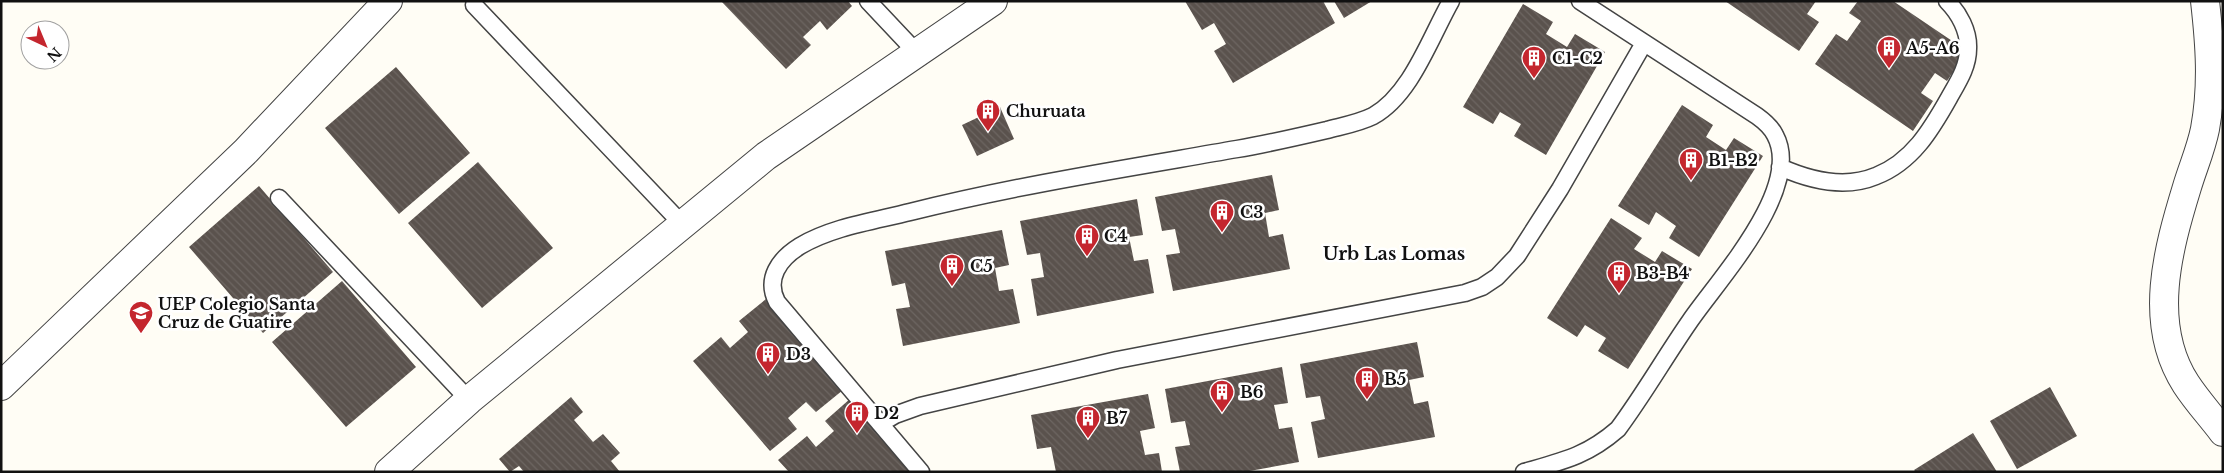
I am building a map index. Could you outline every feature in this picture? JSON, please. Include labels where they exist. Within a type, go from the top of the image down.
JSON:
[{"type":"street","points":[[1,386],[246,151],[388,1]]},
{"type":"street","points":[[389,472],[469,400],[766,156],[993,1]]},
{"type":"street","points":[[2205,1],[2211,48],[2210,102],[2198,158],[2187,186],[2167,258],[2163,298],[2168,334],[2178,368],[2186,384],[2223,432]]},
{"type":"lane","points":[[868,1],[917,53]]},
{"type":"lane","points":[[921,472],[777,302],[773,294],[771,282],[776,270],[798,247],[850,226],[970,197],[1272,143],[1373,116],[1401,92],[1451,1]]},
{"type":"lane","points":[[1524,472],[1586,453],[1602,443],[1618,429],[1690,321],[1758,228],[1770,207],[1780,167],[1778,143],[1768,124],[1580,1]]},
{"type":"lane","points":[[1780,167],[1812,179],[1852,181],[1875,177],[1899,163],[1915,150],[1929,134],[1963,74],[1966,62],[1968,49],[1967,35],[1962,23],[1947,1]]},
{"type":"lane","points":[[474,4],[683,225]]},
{"type":"lane","points":[[880,424],[895,415],[920,406],[1108,362],[1465,294],[1482,287],[1497,277],[1517,256],[1560,189],[1644,43]]},
{"type":"lane","points":[[279,198],[469,400]]},
{"type":"building","points":[[721,1],[848,1],[852,6],[827,30],[820,21],[803,37],[811,45],[786,69]]},
{"type":"building","points":[[1185,1],[1323,1],[1335,23],[1233,83],[1214,51],[1226,44],[1214,23],[1202,30]]},
{"type":"building","points":[[1334,1],[1372,1],[1344,18]]},
{"type":"building","points":[[1725,1],[1816,1],[1807,14],[1819,22],[1799,51]]},
{"type":"building","name":"A5-A6","points":[[1858,1],[1893,1],[1967,51],[1947,81],[1935,73],[1921,93],[1933,101],[1913,131],[1815,64],[1836,34],[1847,41],[1861,21],[1849,13]]},
{"type":"building","name":"C1-C2","points":[[1523,4],[1553,22],[1546,34],[1567,47],[1575,34],[1605,52],[1546,155],[1514,136],[1521,124],[1500,112],[1493,124],[1463,107]]},
{"type":"building","points":[[396,67],[470,153],[399,214],[325,128]]},
{"type":"building","name":"B1-B2","points":[[1682,105],[1713,125],[1706,137],[1726,150],[1734,138],[1763,156],[1699,257],[1669,238],[1676,226],[1656,212],[1649,225],[1618,206]]},
{"type":"building","name":"Churuata","points":[[1000,107],[1014,139],[977,156],[962,125]]},
{"type":"building","points":[[478,162],[553,248],[482,308],[408,223]]},
{"type":"building","name":"C3","points":[[1272,175],[1279,210],[1265,213],[1269,237],[1283,234],[1290,269],[1173,291],[1166,255],[1180,253],[1175,229],[1162,231],[1155,197]]},
{"type":"building","points":[[259,186],[333,272],[263,333],[189,247]]},
{"type":"building","name":"C4","points":[[1137,199],[1143,235],[1129,237],[1134,261],[1148,259],[1154,293],[1037,316],[1031,279],[1044,277],[1040,253],[1027,255],[1020,221]]},
{"type":"building","name":"B3-B4","points":[[1611,218],[1642,238],[1634,249],[1655,262],[1662,251],[1692,269],[1628,369],[1598,351],[1606,338],[1585,325],[1577,337],[1547,318]]},
{"type":"building","name":"C5","points":[[1002,230],[1009,265],[995,268],[999,291],[1013,289],[1020,323],[903,346],[896,309],[910,307],[905,283],[892,286],[885,251]]},
{"type":"building","points":[[342,281],[416,367],[346,427],[272,342]]},
{"type":"building","name":"D3","points":[[766,299],[843,390],[816,412],[806,402],[788,418],[797,429],[770,451],[693,361],[721,337],[730,348],[748,332],[739,321]]},
{"type":"building","name":"B5","points":[[1417,342],[1424,377],[1409,380],[1414,404],[1428,401],[1435,437],[1318,458],[1311,422],[1325,419],[1320,396],[1306,398],[1300,364]]},
{"type":"building","name":"B6","points":[[1282,367],[1288,403],[1274,405],[1279,429],[1292,427],[1299,462],[1244,472],[1180,472],[1175,447],[1190,445],[1185,421],[1171,423],[1165,389]]},
{"type":"building","points":[[2050,387],[2077,436],[2017,469],[1990,421]]},
{"type":"building","name":"B7","points":[[1148,394],[1155,428],[1140,431],[1145,455],[1159,453],[1162,472],[1056,472],[1051,447],[1037,449],[1031,415]]},
{"type":"building","points":[[571,397],[583,412],[574,420],[593,442],[603,434],[620,453],[611,461],[620,472],[524,472],[519,466],[510,472],[499,459]]},
{"type":"building","name":"D2","points":[[851,398],[914,472],[789,472],[778,460],[807,436],[816,447],[834,431],[825,421]]},
{"type":"building","points":[[1973,433],[1997,472],[1916,472],[1914,470]]},
{"type":"place","name":"A5-A6","points":[[1889,69]]},
{"type":"place","name":"C1-C2","points":[[1534,79]]},
{"type":"place","name":"Churuata","points":[[988,132]]},
{"type":"place","name":"B1-B2","points":[[1691,181]]},
{"type":"place","name":"C3","points":[[1222,233]]},
{"type":"place","name":"C4","points":[[1087,257]]},
{"type":"place","name":"C5","points":[[952,287]]},
{"type":"place","name":"B3-B4","points":[[1619,294]]},
{"type":"place","name":"UEP Colegio Santa Cruz de Guatire","points":[[141,334]]},
{"type":"place","name":"D3","points":[[768,375]]},
{"type":"place","name":"B5","points":[[1367,400]]},
{"type":"place","name":"B6","points":[[1222,413]]},
{"type":"place","name":"D2","points":[[857,434]]},
{"type":"place","name":"B7","points":[[1088,439]]},
{"type":"district","name":"Urb Las Lomas","points":[[1394,254]]}]
